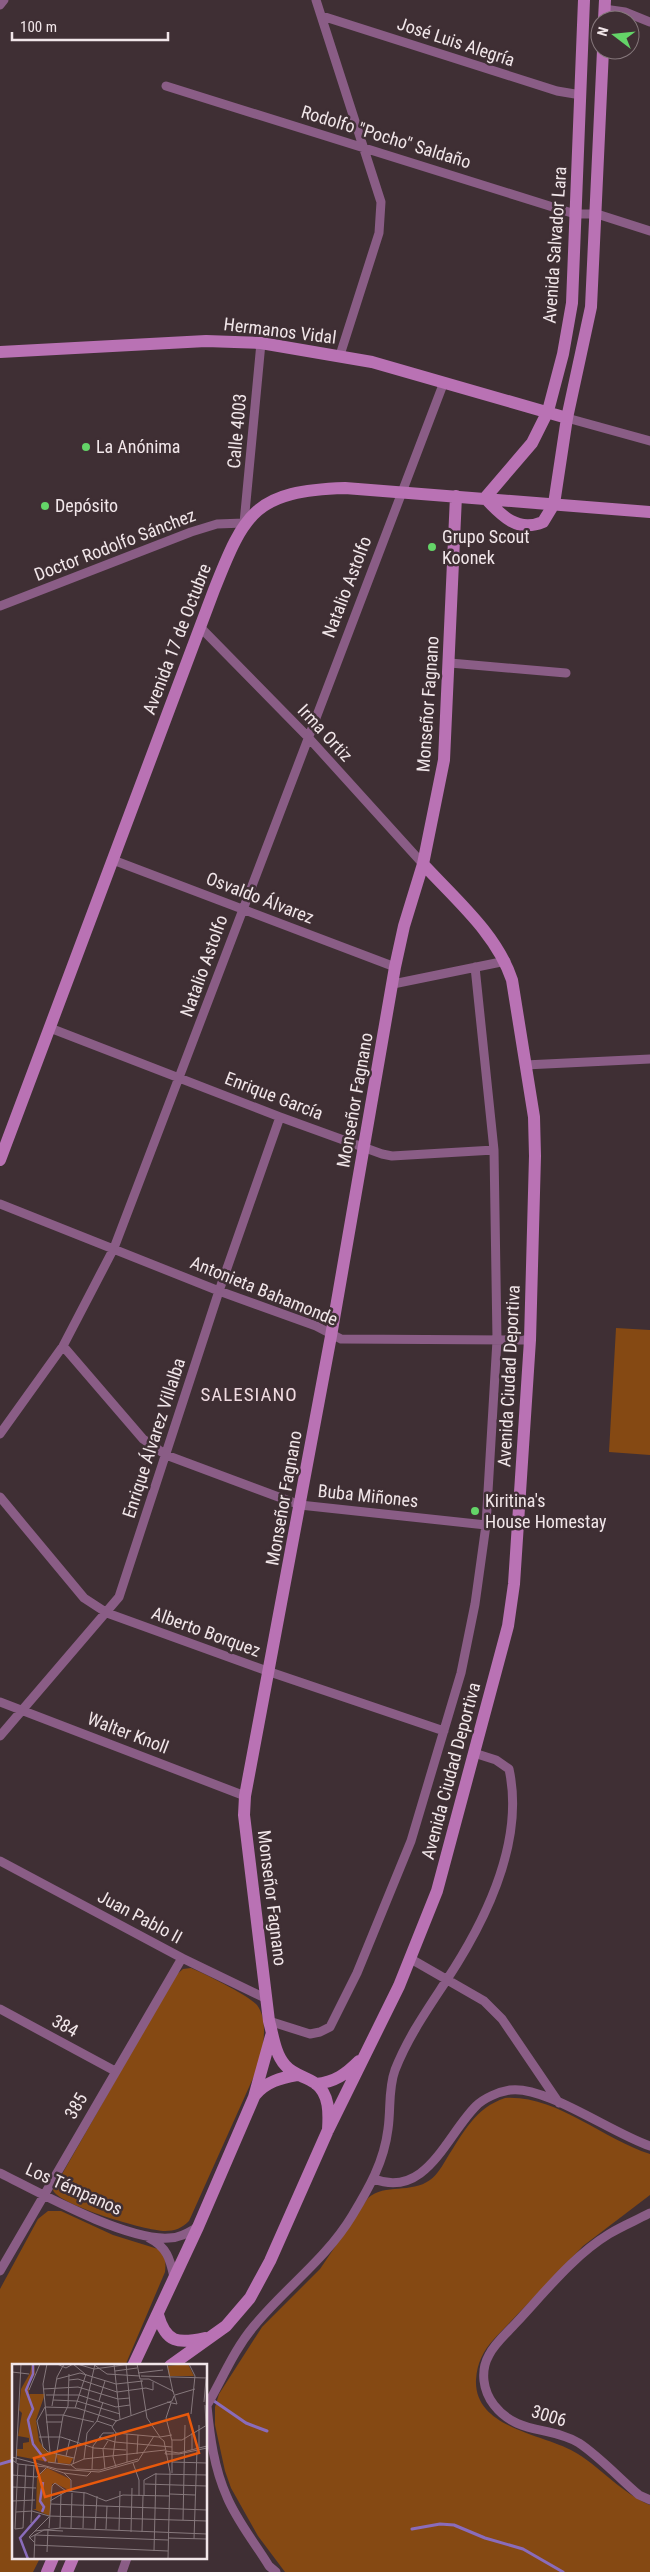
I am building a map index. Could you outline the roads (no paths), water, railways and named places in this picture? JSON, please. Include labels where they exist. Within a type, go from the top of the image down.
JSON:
[{"type":"street","points":[[0,5],[4,0]]},
{"type":"street","points":[[316,0],[381,202],[382,215],[379,233],[340,355]]},
{"type":"street","name":"Avenida Salvador Lara","points":[[485,498],[532,444],[548,412],[563,354],[572,302],[584,0]]},
{"type":"street","name":"José Luis Alegría","points":[[322,16],[557,91],[580,95]]},
{"type":"street","points":[[485,498],[507,520],[526,526],[543,522],[554,504],[567,418],[591,307],[603,60]]},
{"type":"street","name":"Rodolfo \"Pocho\" Saldaño","points":[[166,86],[575,214],[596,214],[650,231]]},
{"type":"street","name":"Hermanos Vidal","points":[[0,352],[206,341],[261,343],[340,355],[372,362],[567,418]]},
{"type":"street","name":"Calle 4003","points":[[244,523],[261,343]]},
{"type":"street","name":"Natalio Astolfo","points":[[0,1434],[63,1346],[114,1248],[307,736],[444,382]]},
{"type":"street","points":[[567,418],[650,441]]},
{"type":"street","name":"Avenida 17 de Octubre","points":[[0,1160],[200,627],[223,567],[244,523],[262,506],[296,492],[345,488],[650,512]]},
{"type":"street","name":"Monseñor Fagnano","points":[[135,2364],[198,2227],[254,2097],[269,2049],[271,2026],[244,1815],[245,1796],[270,1672],[331,1336],[395,967],[404,926],[423,864],[444,760],[450,664],[456,496]]},
{"type":"street","name":"Doctor Rodolfo Sánchez","points":[[0,606],[191,532],[217,524],[244,523]]},
{"type":"street","name":"Irma Ortiz","points":[[200,627],[307,736],[423,864]]},
{"type":"street","points":[[450,664],[566,673]]},
{"type":"street","name":"Osvaldo Álvarez","points":[[113,860],[395,967]]},
{"type":"street","name":"Avenida Ciudad Deportiva","points":[[328,2130],[411,1959],[437,1891],[508,1626],[513,1593],[530,1340],[535,1156],[534,1117],[512,980],[506,961],[495,944],[423,864]]},
{"type":"street","points":[[393,984],[506,961]]},
{"type":"street","name":"Avenida Ciudad Deportiva","points":[[271,2026],[310,2034],[320,2032],[330,2026],[369,1945],[410,1841],[461,1673],[475,1604],[486,1525],[497,1340],[494,1150],[475,967]]},
{"type":"street","name":"Enrique García","points":[[50,1028],[280,1117],[364,1148],[392,1156],[494,1150]]},
{"type":"street","points":[[525,1065],[650,1059]]},
{"type":"street","name":"Enrique Álvarez Villalba","points":[[0,1736],[119,1597],[219,1291],[280,1117]]},
{"type":"street","name":"Antonieta Bahamonde","points":[[0,1204],[219,1291],[316,1326],[331,1336],[350,1341],[530,1340]]},
{"type":"street","name":"Buba Miñones","points":[[63,1346],[143,1439],[166,1455],[300,1505],[486,1525]]},
{"type":"street","name":"Alberto Borquez","points":[[0,1497],[84,1598],[107,1613],[270,1672],[444,1731]]},
{"type":"street","name":"Walter Knoll","points":[[0,1702],[245,1796]]},
{"type":"street","points":[[208,2405],[240,2344],[266,2312],[312,2267],[350,2218],[374,2179],[385,2150],[389,2126],[390,2091],[394,2072],[414,2029],[447,1980],[481,1923],[501,1868],[511,1830],[512,1785],[508,1769],[496,1760],[474,1753]]},
{"type":"street","name":"Juan Pablo II","points":[[0,1861],[182,1958],[267,1999]]},
{"type":"street","name":"385","points":[[0,2271],[182,1958]]},
{"type":"street","points":[[411,1959],[484,2001],[502,2019],[559,2103]]},
{"type":"street","name":"384","points":[[0,2009],[115,2071]]},
{"type":"street","points":[[173,2364],[213,2336],[239,2313],[256,2286],[285,2229],[328,2130],[330,2110],[325,2096],[316,2084],[297,2075],[284,2065],[277,2052],[271,2026]]},
{"type":"street","points":[[316,2084],[327,2083],[344,2076],[365,2056]]},
{"type":"street","points":[[254,2097],[262,2087],[272,2081],[297,2075]]},
{"type":"street","points":[[374,2179],[384,2183],[411,2180],[420,2174],[457,2133],[476,2106],[492,2096],[510,2090],[525,2090],[559,2103],[634,2141],[650,2146]]},
{"type":"street","name":"Los Témpanos","points":[[0,2173],[90,2216],[135,2232],[163,2247],[168,2253],[174,2277]]},
{"type":"street","name":"3006","points":[[650,2213],[609,2234],[587,2251],[555,2281],[489,2354],[484,2369],[484,2382],[494,2405],[507,2419],[532,2430],[579,2443],[639,2495],[650,2500]]},
{"type":"street","name":"Los Témpanos","points":[[135,2232],[170,2238],[198,2227]]},
{"type":"street","points":[[158,2315],[162,2329],[168,2336],[180,2341],[213,2336]]},
{"type":"street","points":[[208,2413],[216,2462],[227,2498],[269,2566],[276,2572]]},
{"type":"street","points":[[48,2572],[52,2560]]},
{"type":"street","points":[[67,2572],[72,2560]]},
{"type":"street","points":[[122,2572],[126,2560]]},
{"type":"waterway","points":[[214,2401],[246,2423],[267,2431]]},
{"type":"waterway","points":[[0,2464],[12,2461]]},
{"type":"waterway","points":[[412,2529],[440,2524],[454,2525],[485,2538],[523,2549],[563,2572]]},
{"type":"place","name":"La Anónima","points":[[86,447]]},
{"type":"place","name":"Depósito","points":[[45,506]]},
{"type":"place","name":"Grupo Scout Koonek","points":[[432,547]]},
{"type":"place","name":"Kiritina's House Homestay","points":[[475,1511]]},
{"type":"district","name":"SALESIANO","points":[[249,1394]]}]
